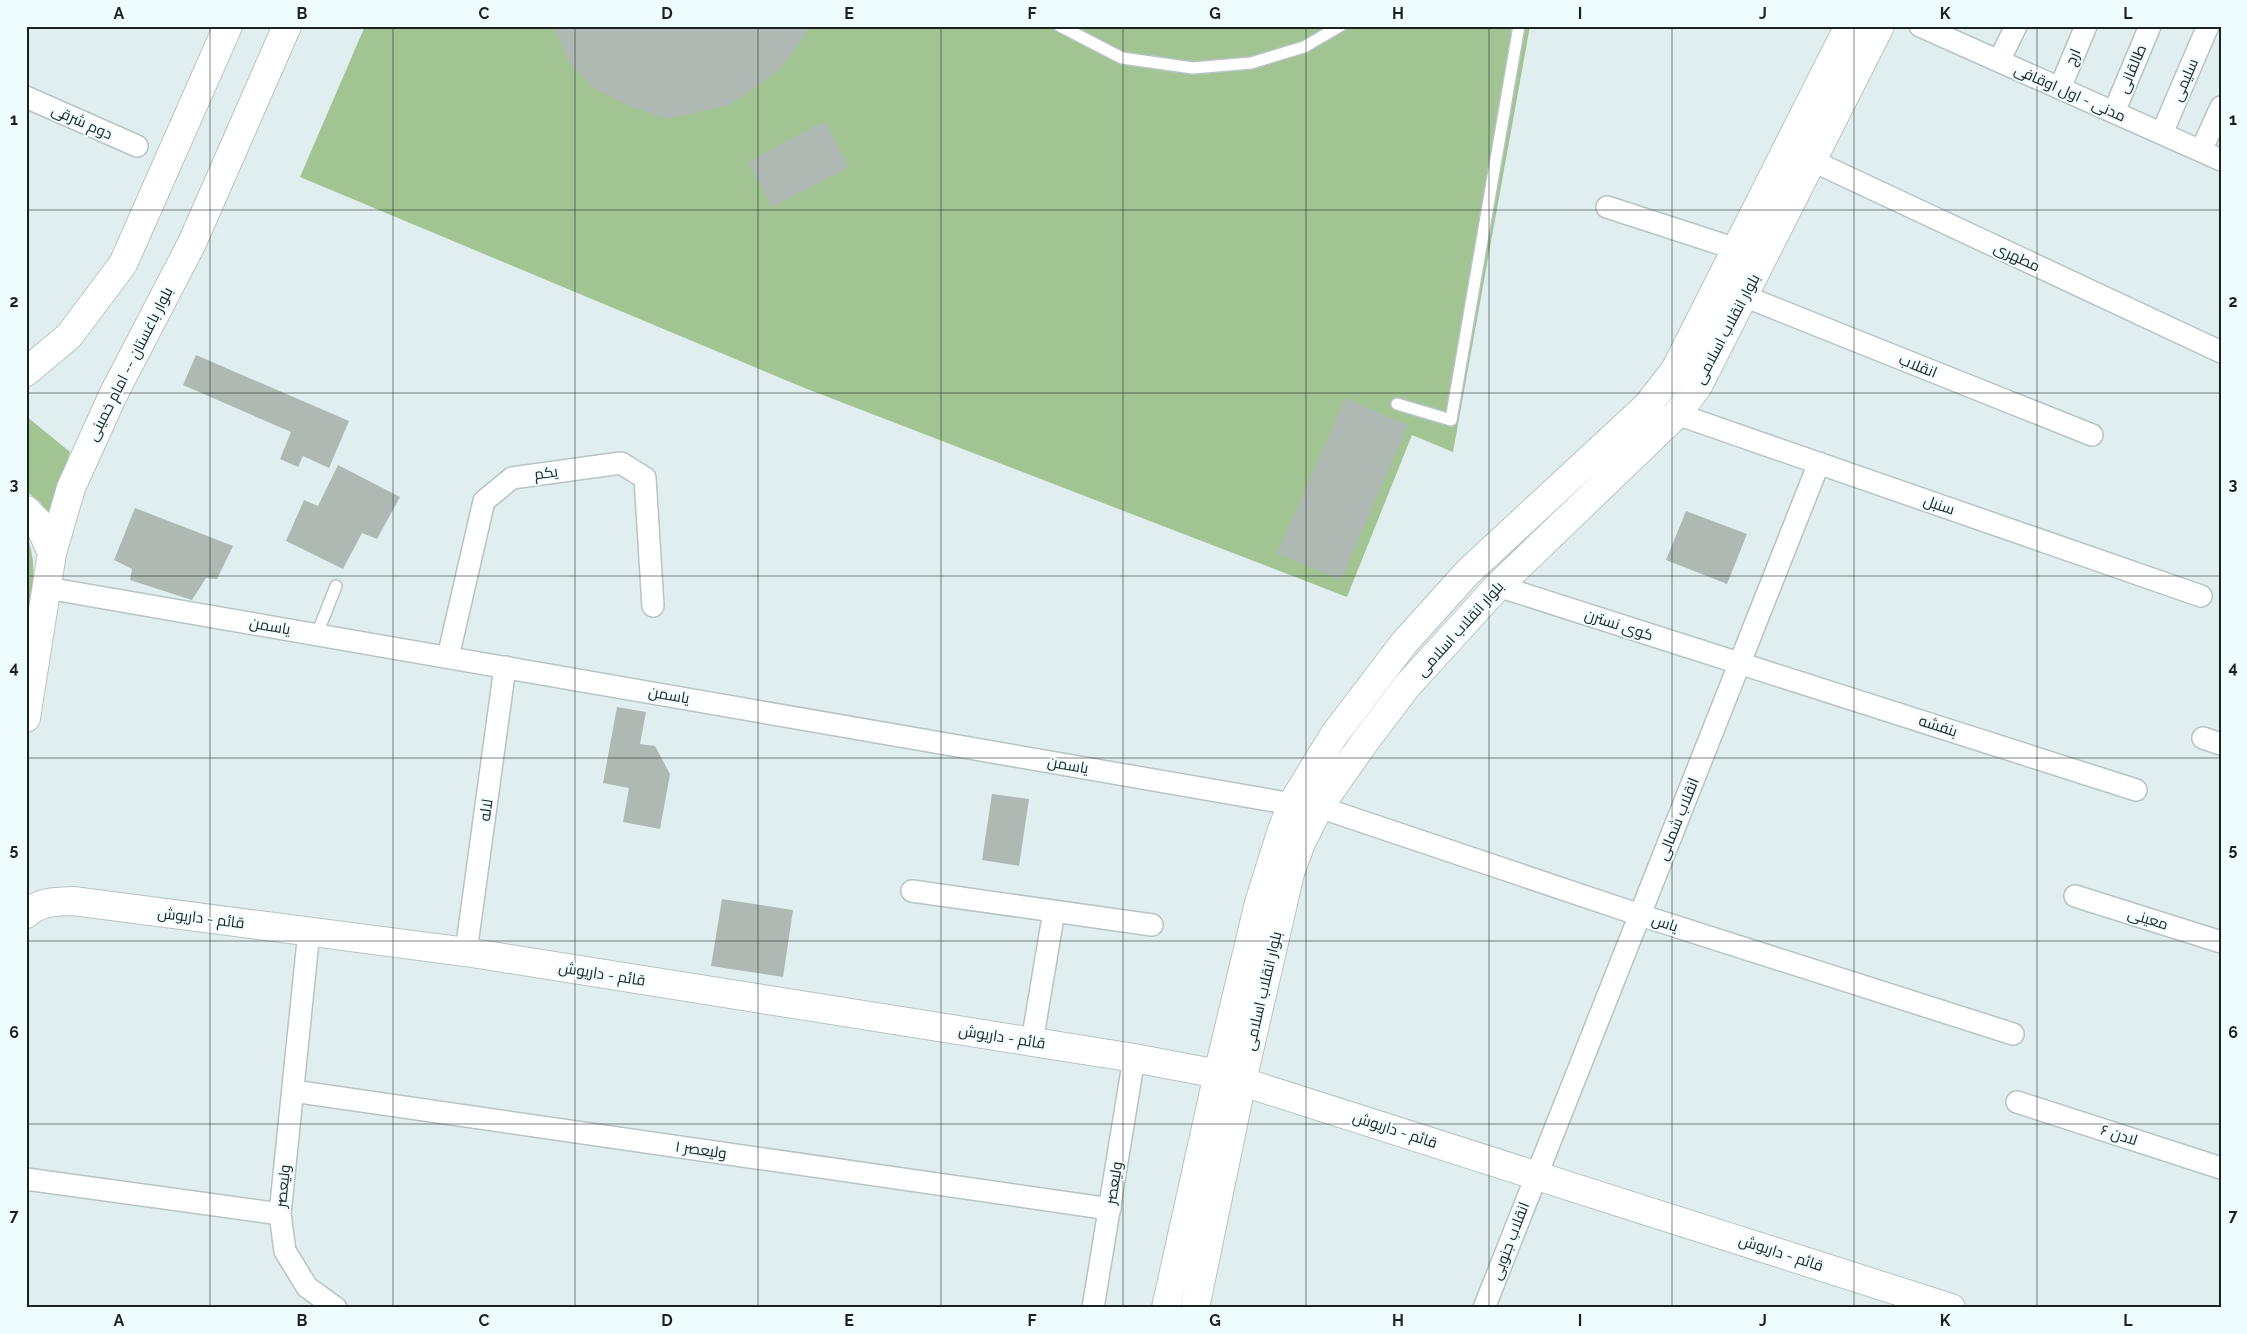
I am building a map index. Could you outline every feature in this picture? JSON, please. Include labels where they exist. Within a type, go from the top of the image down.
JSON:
[{"type":"main road","points":[[26,372],[69,336],[123,264],[228,26]]},
{"type":"main road","name":"بلوار باغستان -- امام خمینی","points":[[26,718],[52,553],[71,488],[97,426],[192,243],[287,26]]},
{"type":"main road","name":"بلوار انقلاب اسلامی","points":[[1195,1308],[1259,903],[1292,804],[1334,734],[1404,643],[1468,572],[1647,406],[1675,370],[1849,26]]},
{"type":"main road","name":"بلوار انقلاب اسلامی","points":[[1166,1308],[1230,1077],[1290,873],[1300,843],[1320,807],[1366,740],[1407,686],[1498,586],[1677,414],[1698,386],[1813,162],[1880,26]]},
{"type":"main road","points":[[26,510],[38,522],[52,553]]},
{"type":"main road","points":[[1292,804],[1320,807]]},
{"type":"main road","name":"قائم - داریوش","points":[[26,914],[31,909],[48,902],[74,902],[466,952],[1134,1058],[1230,1077],[1536,1175],[1899,1300],[1951,1308]]},
{"type":"street","name":"مدنی - اول اوقافی","points":[[1920,26],[2221,160]]},
{"type":"street","points":[[1999,62],[2016,26]]},
{"type":"street","name":"ارج","points":[[2060,88],[2086,26]]},
{"type":"street","name":"طالقانی","points":[[2114,112],[2150,26]]},
{"type":"street","name":"سلیمی","points":[[2162,134],[2208,26]]},
{"type":"street","name":"دوم شرقی","points":[[26,97],[137,146]]},
{"type":"street","points":[[2201,151],[2221,107]]},
{"type":"street","name":"مطهری","points":[[1813,162],[2221,352]]},
{"type":"street","points":[[1607,207],[1736,249]]},
{"type":"street","name":"انقلاب","points":[[1744,296],[2092,435]]},
{"type":"street","name":"سنبل","points":[[1677,414],[2201,596]]},
{"type":"street","name":"یکم","points":[[448,657],[484,501],[512,478],[622,463],[645,478],[654,606]]},
{"type":"street","name":"انقلاب شمالی","points":[[1536,1175],[1819,463]]},
{"type":"street","name":"کوی نسترن","points":[[1498,586],[1740,663]]},
{"type":"street","name":"یاسمن","points":[[47,588],[1292,804]]},
{"type":"street","name":"بنفشه","points":[[1740,663],[2136,790]]},
{"type":"street","name":"لاله","points":[[466,952],[505,667]]},
{"type":"street","name":"یاس","points":[[1320,807],[1640,915],[2013,1034]]},
{"type":"street","points":[[912,891],[1152,925]]},
{"type":"street","name":"معینی","points":[[2075,896],[2221,942]]},
{"type":"street","points":[[1032,1042],[1054,911]]},
{"type":"street","name":"ولیعصر","points":[[26,1179],[280,1214],[309,932]]},
{"type":"street","name":"ولیعصر","points":[[1093,1308],[1134,1058]]},
{"type":"street","name":"ولیعصر ۱","points":[[293,1091],[1110,1209]]},
{"type":"street","name":"لادن ۶","points":[[2017,1102],[2221,1168]]},
{"type":"street","name":"انقلاب جنوبی","points":[[1484,1308],[1536,1175]]},
{"type":"street","points":[[280,1214],[285,1251],[307,1287],[336,1308]]},
{"type":"lane","points":[[1060,26],[1122,58],[1193,68],[1251,63],[1304,47],[1340,26]]},
{"type":"lane","points":[[1396,404],[1450,420],[1520,26]]},
{"type":"lane","points":[[317,634],[336,586]]},
{"type":"green space","points":[[365,26],[1530,26],[1453,452],[1412,435],[1347,597],[802,387],[300,177]]},
{"type":"green space","points":[[26,416],[70,452],[50,519],[40,502],[26,491]]},
{"type":"green space","points":[[26,535],[33,559],[33,583],[26,633]]},
{"type":"building","points":[[553,26],[810,26],[802,40],[778,71],[730,105],[666,119],[627,105],[593,88],[568,61]]},
{"type":"building","points":[[825,121],[849,167],[772,207],[748,162]]},
{"type":"building","points":[[196,355],[349,421],[329,468],[303,456],[298,467],[280,459],[291,432],[183,385]]},
{"type":"building","points":[[1345,398],[1408,425],[1341,580],[1277,553]]},
{"type":"building","points":[[338,465],[400,497],[377,539],[362,533],[343,569],[286,541],[304,500],[318,506]]},
{"type":"building","points":[[135,508],[233,546],[217,579],[206,578],[192,600],[130,580],[132,569],[114,560]]},
{"type":"building","points":[[1686,511],[1747,534],[1727,584],[1666,560]]},
{"type":"building","points":[[617,707],[646,712],[640,744],[655,746],[670,774],[660,829],[623,822],[629,788],[603,783]]},
{"type":"building","points":[[992,794],[1029,799],[1019,866],[982,860]]},
{"type":"building","points":[[722,899],[793,910],[783,977],[711,966]]}]
